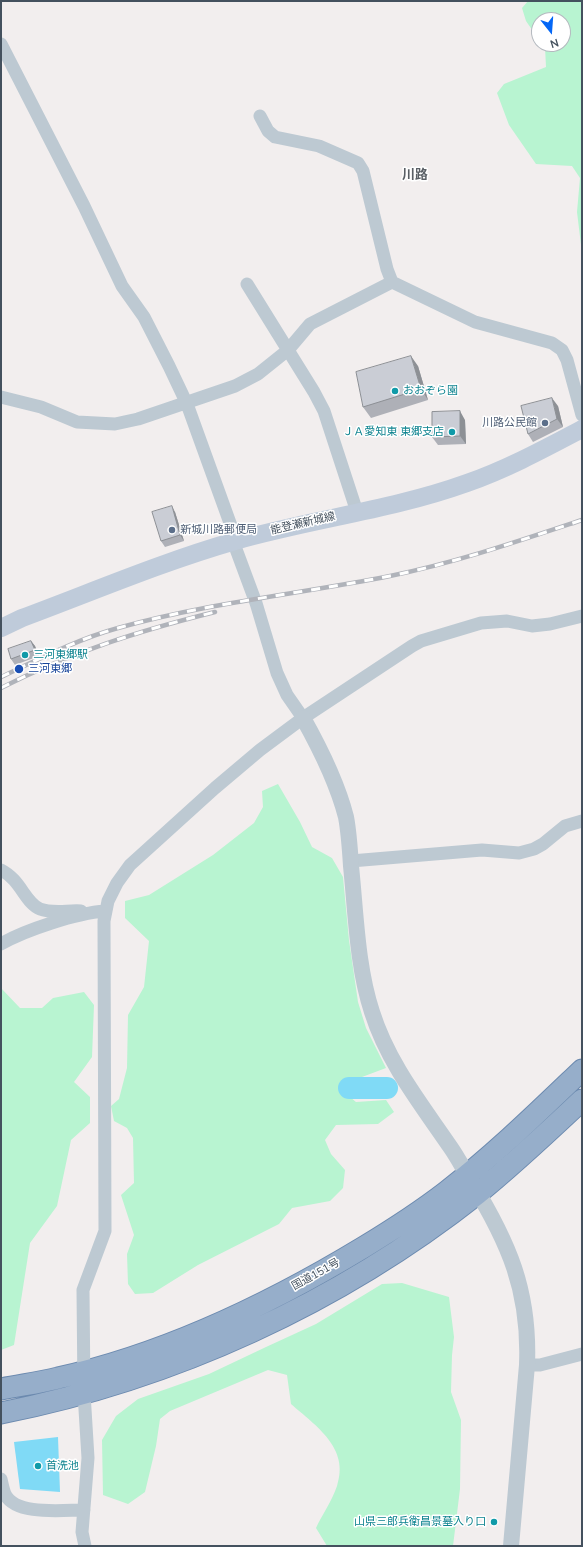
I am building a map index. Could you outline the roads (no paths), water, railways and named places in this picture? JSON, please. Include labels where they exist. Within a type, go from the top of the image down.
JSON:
[{"type":"highway","name":"国道151号","points":[[1,1389],[84,1371],[161,1347],[226,1320],[283,1293],[337,1264],[393,1229],[445,1193],[467,1175],[582,1070]]},
{"type":"highway","name":"国道151号","points":[[1,1413],[84,1393],[168,1366],[220,1346],[291,1313],[347,1283],[407,1245],[478,1193],[582,1100]]},
{"type":"main road","name":"能登瀬新城線","points":[[1,628],[22,618],[165,564],[233,542],[429,495],[466,483],[526,459],[582,429]]},
{"type":"street","points":[[1,44],[84,206],[122,286],[144,317],[187,404],[234,534],[233,542],[256,603],[277,672],[287,695],[303,718],[318,744],[336,785],[346,819],[362,967],[372,1012],[393,1062],[452,1150],[502,1236],[520,1285],[528,1343],[528,1365],[511,1546]]},
{"type":"street","points":[[260,116],[268,131],[275,137],[319,146],[358,163],[363,171],[387,269],[392,282],[475,322],[552,343],[562,350],[567,360],[582,415]]},
{"type":"street","points":[[1,397],[41,407],[77,422],[115,424],[138,419],[187,404],[235,386],[258,374],[288,350],[310,324],[392,282]]},
{"type":"street","points":[[247,284],[314,392],[324,411],[357,512]]},
{"type":"street","points":[[85,1546],[82,1532],[88,1458],[84,1393],[83,1290],[105,1231],[103,1008],[105,912],[117,883],[130,865],[221,783],[303,718],[421,641],[481,623],[507,621],[532,626],[550,624],[582,616]]},
{"type":"street","points":[[351,861],[482,850],[519,853],[534,849],[565,826],[582,821]]},
{"type":"street","points":[[1,870],[18,882],[32,904],[40,909],[50,912],[76,911],[88,914]]},
{"type":"street","points":[[1,944],[17,934],[88,914],[105,912]]},
{"type":"street","points":[[528,1365],[540,1365],[582,1354]]},
{"type":"street","points":[[1,1479],[5,1495],[14,1505],[25,1509],[84,1510]]},
{"type":"water","name":"首洗池","points":[[58,1437],[60,1492],[20,1489],[14,1442]]},
{"type":"waterway","points":[[349,1088],[387,1088]]},
{"type":"railway","points":[[1,677],[44,656],[118,628],[152,619],[219,605],[414,571],[487,551],[582,520]]},
{"type":"railway","points":[[1,688],[27,675],[80,653],[132,635],[215,612]]},
{"type":"place","name":"おおぞら園","points":[[395,391]]},
{"type":"place","name":"川路公民館","points":[[545,423]]},
{"type":"place","name":"ＪＡ愛知東 東郷支店","points":[[452,432]]},
{"type":"place","name":"新城川路郵便局","points":[[172,530]]},
{"type":"place","name":"三河東郷駅","points":[[25,655]]},
{"type":"place","name":"三河東郷","points":[[19,669]]},
{"type":"place","name":"首洗池","points":[[38,1466]]},
{"type":"place","name":"山県三郎兵衛昌景墓入り口","points":[[494,1522]]},
{"type":"district","name":"川路","points":[[415,176]]}]
